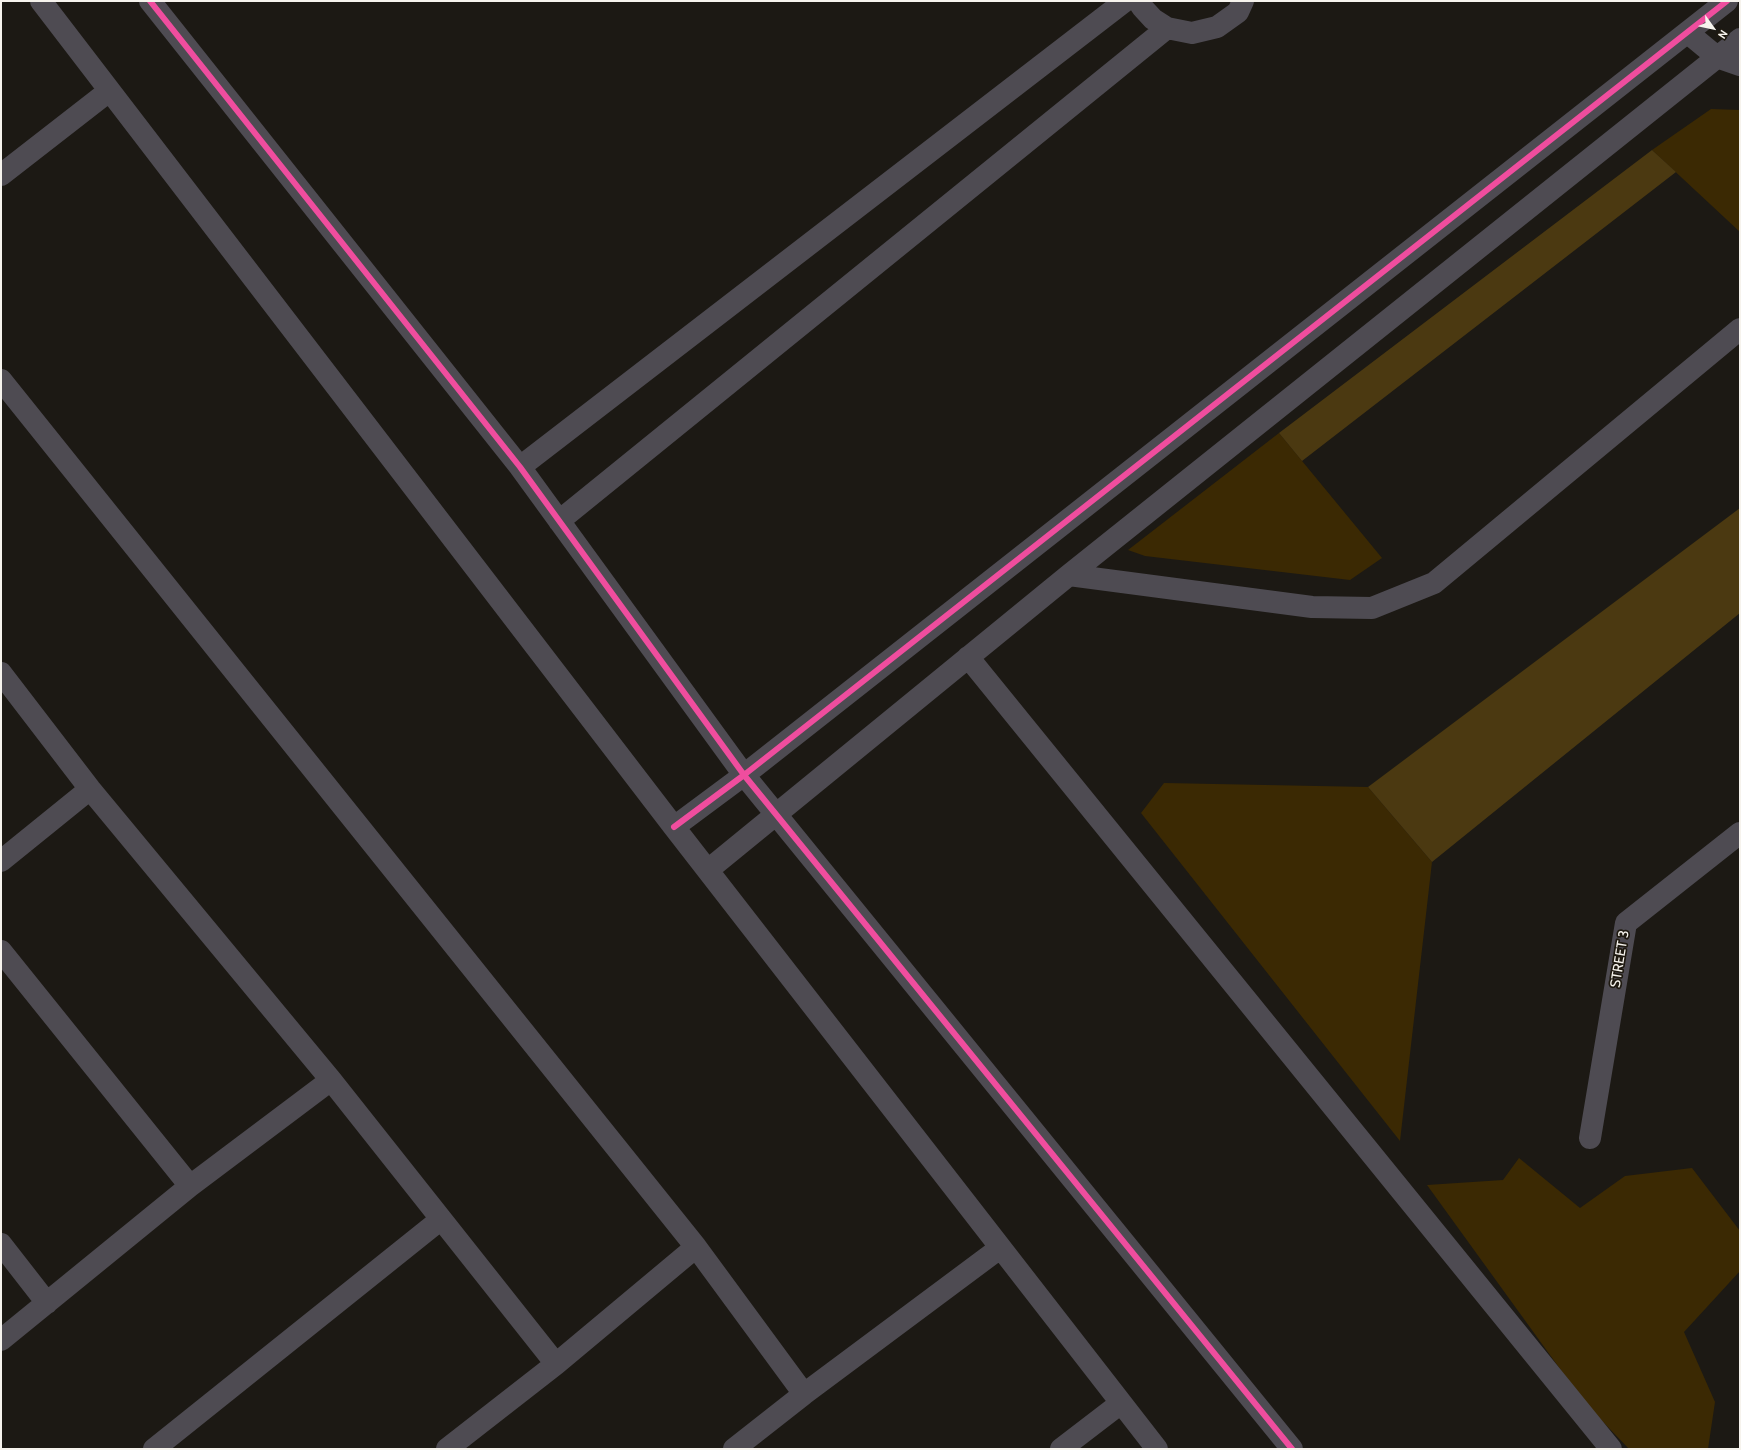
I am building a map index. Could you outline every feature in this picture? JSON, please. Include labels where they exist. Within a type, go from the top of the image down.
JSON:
[{"type":"street","points":[[41,1],[674,827],[1157,1449]]},
{"type":"street","points":[[150,1],[520,467],[744,775],[1292,1449]]},
{"type":"street","points":[[520,467],[1125,1]]},
{"type":"street","points":[[1138,1],[1153,19],[1167,28],[1192,33],[1217,27],[1238,12],[1243,1]]},
{"type":"street","points":[[674,827],[744,775],[1727,1]]},
{"type":"street","points":[[559,521],[1167,28]]},
{"type":"street","points":[[1688,33],[1717,57],[1740,65]]},
{"type":"street","points":[[708,870],[1069,575],[1740,39]]},
{"type":"street","points":[[1,175],[109,90]]},
{"type":"street","points":[[1069,575],[1312,607],[1372,608],[1434,583],[1740,329]]},
{"type":"street","points":[[1,380],[8,403],[696,1247],[804,1394]]},
{"type":"street","points":[[968,657],[1611,1449]]},
{"type":"street","points":[[1,673],[90,789],[331,1080],[440,1220],[556,1364]]},
{"type":"street","points":[[1,861],[90,789]]},
{"type":"street","name":"STREET 3","points":[[1590,1138],[1626,923],[1740,833]]},
{"type":"street","points":[[1,951],[190,1186]]},
{"type":"street","points":[[1,1340],[190,1186],[331,1080]]},
{"type":"street","points":[[154,1449],[440,1220]]},
{"type":"street","points":[[1,1244],[47,1303]]},
{"type":"street","points":[[447,1449],[556,1364],[696,1247]]},
{"type":"street","points":[[734,1449],[804,1394],[1000,1248]]},
{"type":"street","points":[[1061,1449],[1121,1403]]},
{"type":"shaded area","points":[[1711,109],[1740,110],[1740,232],[1652,150]]},
{"type":"shaded area","points":[[1652,150],[1676,172],[1302,461],[1279,433]]},
{"type":"shaded area","points":[[1279,433],[1382,558],[1350,580],[1145,556],[1128,550]]},
{"type":"shaded area","points":[[1740,508],[1740,613],[1432,862],[1368,787]]},
{"type":"shaded area","points":[[1164,783],[1368,787],[1432,862],[1400,1141],[1141,813]]},
{"type":"shaded area","points":[[1519,1158],[1580,1208],[1625,1176],[1692,1168],[1740,1231],[1740,1271],[1684,1332],[1715,1402],[1708,1449],[1629,1449],[1584,1402],[1427,1185],[1503,1180]]},
{"type":"cycle path","points":[[150,1],[520,467],[744,775],[1292,1449]]},
{"type":"cycle path","points":[[674,827],[744,775],[1727,1]]}]
